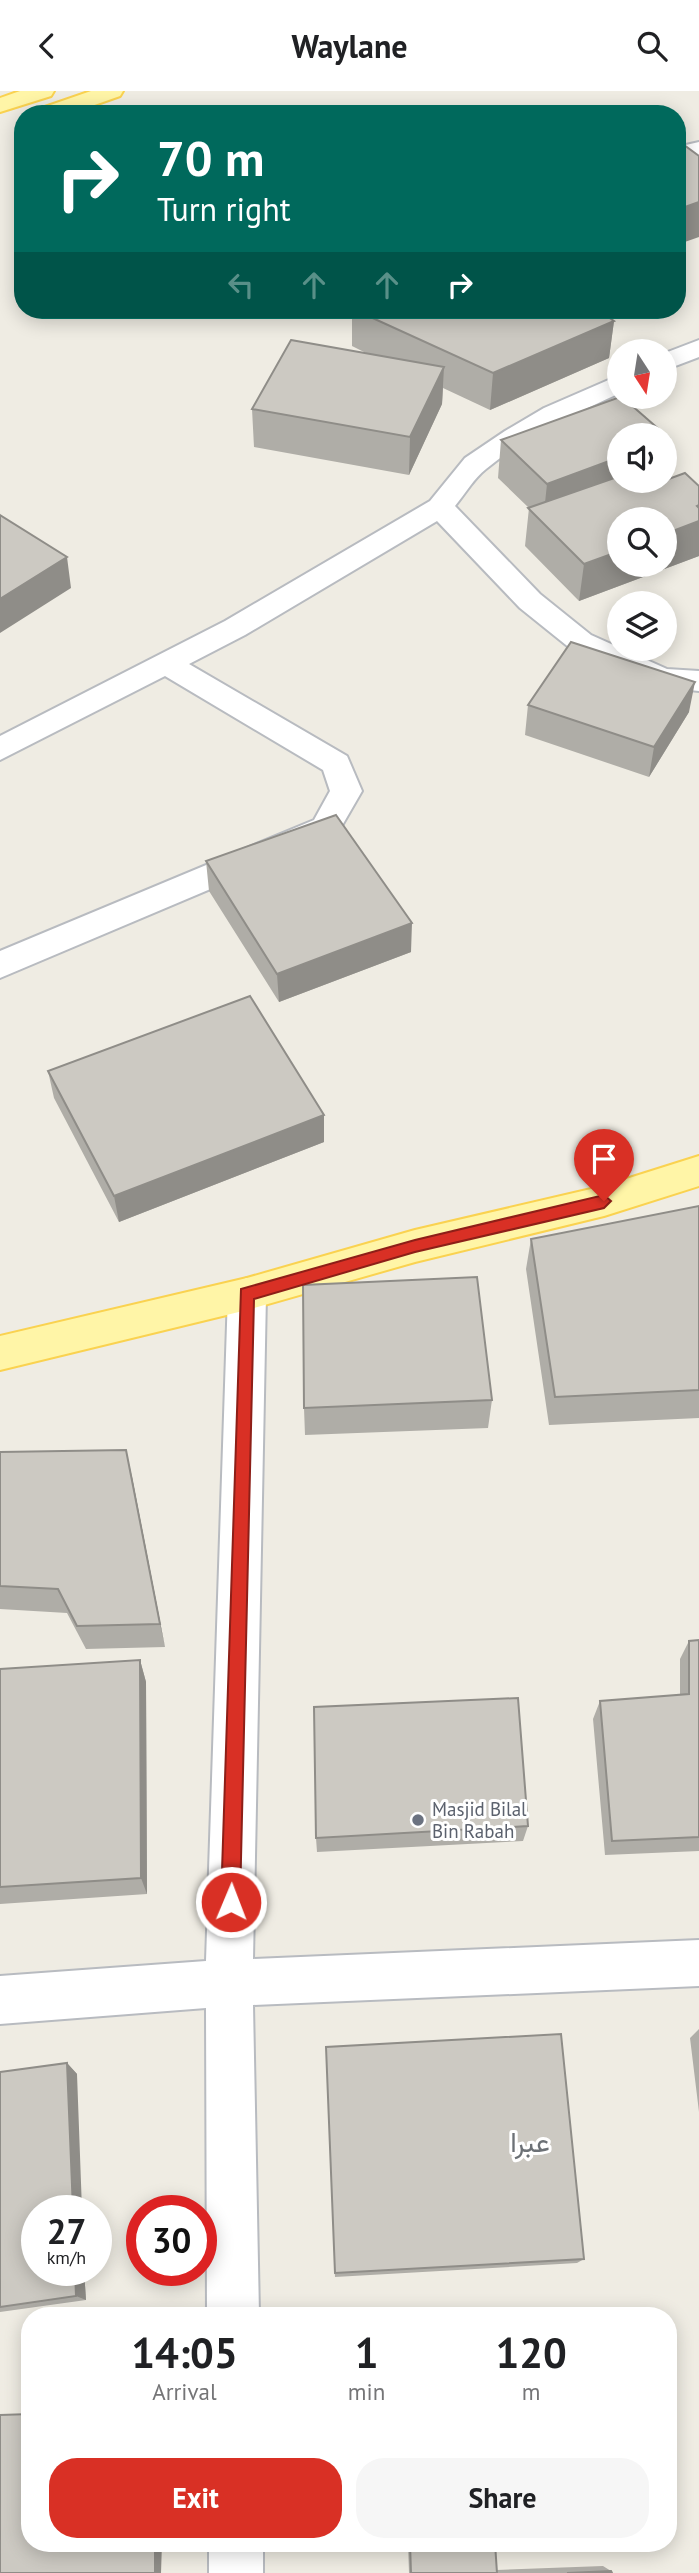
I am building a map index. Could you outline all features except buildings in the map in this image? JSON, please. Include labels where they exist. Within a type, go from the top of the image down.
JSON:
[{"type":"main road","points":[[0,105],[43,91]]},
{"type":"main road","points":[[72,105],[112,91]]},
{"type":"main road","points":[[0,1353],[247,1294],[415,1246],[604,1201],[699,1171]]},
{"type":"street","points":[[677,357],[699,348]]},
{"type":"street","points":[[0,749],[235,628],[440,507],[475,464],[553,414],[607,389]]},
{"type":"street","points":[[440,507],[530,601],[581,642],[662,679],[699,681]]},
{"type":"street","points":[[0,965],[325,828],[346,792],[336,764],[167,664]]},
{"type":"street","points":[[233,2307],[229,1983],[247,1294]]},
{"type":"street","points":[[0,2000],[229,1983],[699,1963]]},
{"type":"street","points":[[236,2552],[236,2573]]},
{"type":"place","name":"Masjid Bilal Bin Rabah","points":[[418,1820]]},
{"type":"district","name":"عبرا","points":[[530,2141]]},
{"type":"route","points":[[231,1902],[247,1294],[415,1246],[604,1201]]}]
